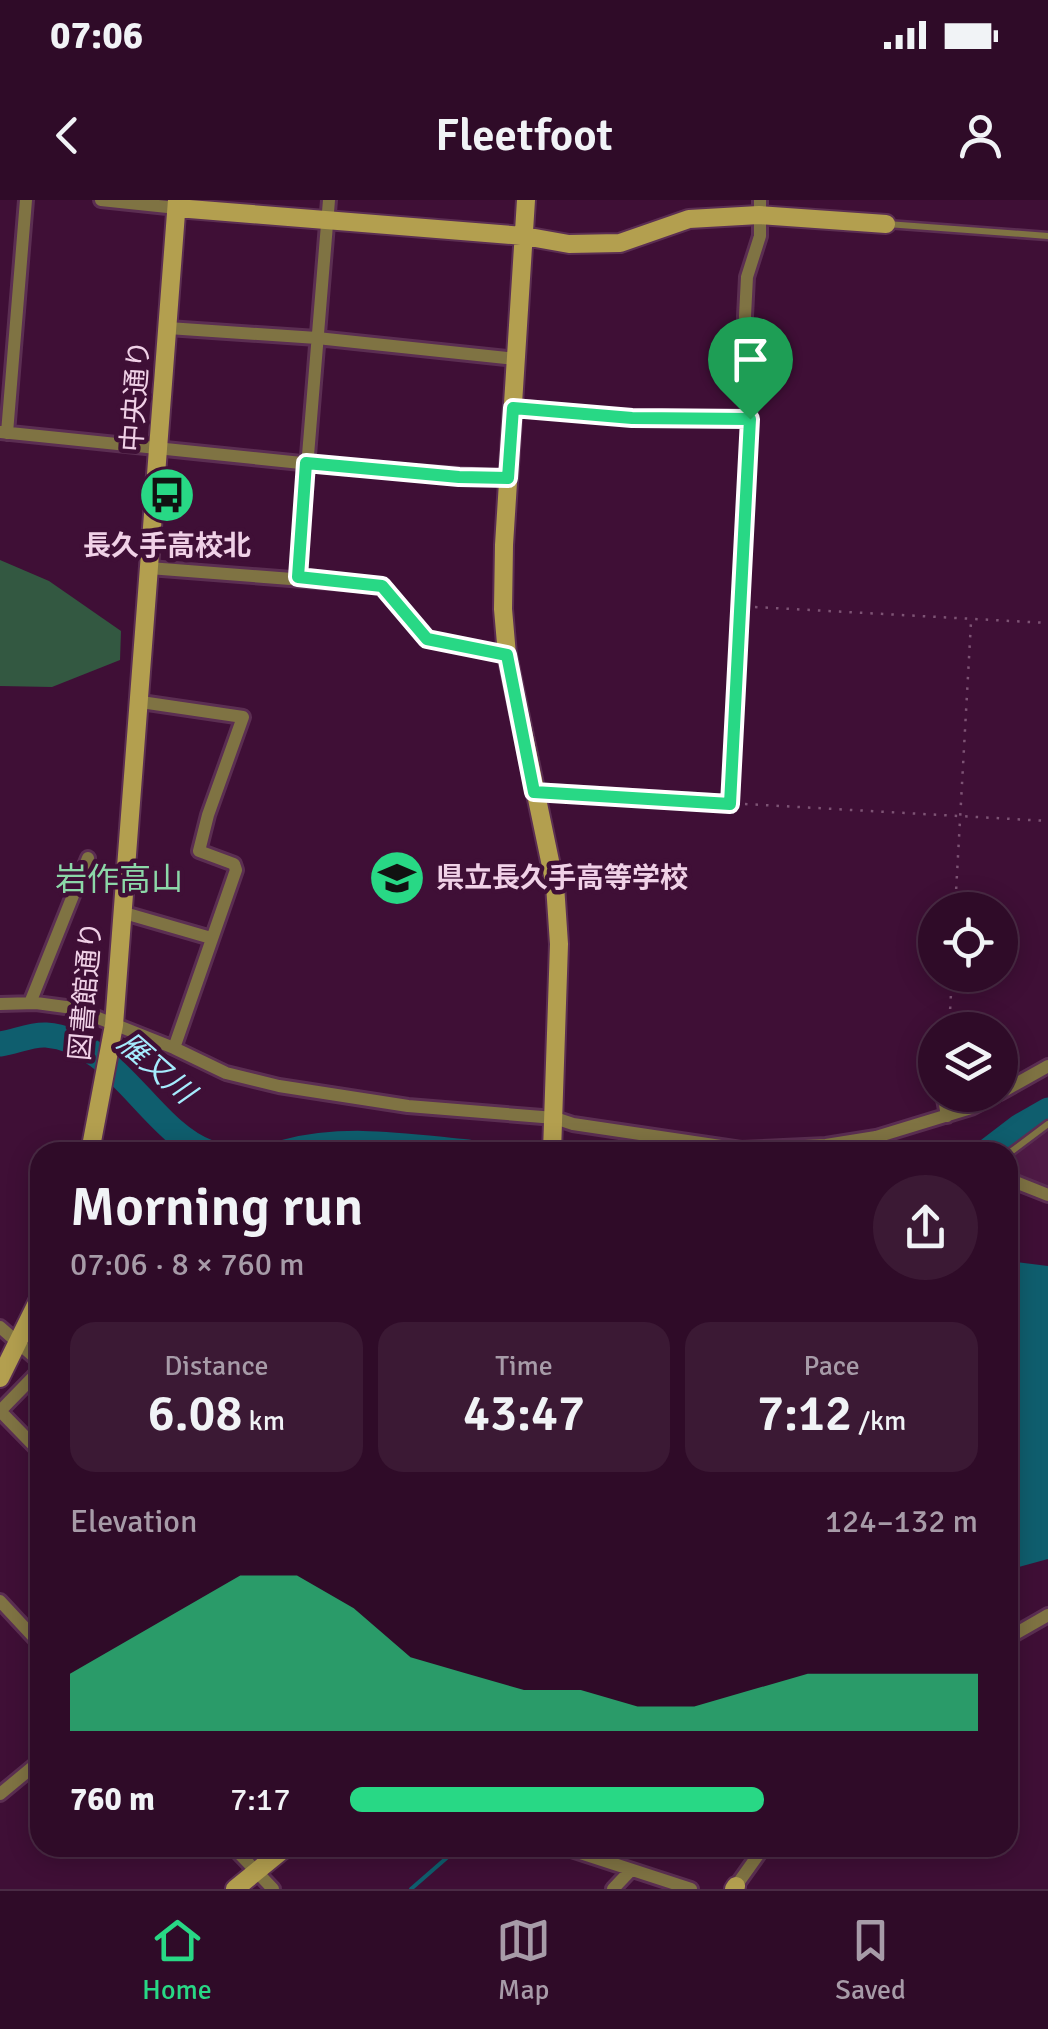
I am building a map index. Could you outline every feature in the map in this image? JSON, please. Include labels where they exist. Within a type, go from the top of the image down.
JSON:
[{"type":"street","points":[[26,200],[4,432],[459,477],[508,478]]},
{"type":"street","points":[[100,200],[524,236],[569,244],[620,243],[688,220],[760,207],[886,224]]},
{"type":"street","points":[[298,577],[329,200]]},
{"type":"street","points":[[526,200],[503,609],[507,655],[555,886],[560,944],[553,1142]]},
{"type":"street","name":"中央通り","points":[[143,655],[177,204]]},
{"type":"street","points":[[534,792],[730,804],[750,419],[745,316],[747,277],[760,236],[760,207]]},
{"type":"street","points":[[168,328],[317,338],[516,359]]},
{"type":"street","points":[[513,408],[632,418],[750,419]]},
{"type":"street","points":[[149,568],[382,586],[427,639],[507,655]]},
{"type":"street","name":"図書館通り","points":[[92,1142],[114,1024],[143,655]]},
{"type":"street","points":[[141,702],[243,716],[199,851],[234,864],[236,870],[174,1048]]},
{"type":"street","points":[[30,1003],[88,858]]},
{"type":"street","points":[[121,912],[210,938]]},
{"type":"street","points":[[0,1004],[73,1008],[226,1073],[279,1086],[408,1106],[554,1118],[694,1142]]},
{"type":"street","points":[[1018,1083],[1048,1066]]},
{"type":"street","points":[[946,1112],[947,1116]]},
{"type":"street","points":[[845,1142],[876,1137],[959,1112]]},
{"type":"street","points":[[1018,1183],[1048,1195]]},
{"type":"street","points":[[0,1378],[30,1319]]},
{"type":"street","points":[[0,1328],[30,1353]]},
{"type":"street","points":[[30,1380],[0,1411],[30,1442]]},
{"type":"street","points":[[0,1601],[30,1633]]},
{"type":"street","points":[[1018,1632],[1048,1614]]},
{"type":"street","points":[[0,1794],[30,1768]]},
{"type":"street","points":[[243,1857],[273,1889]]},
{"type":"street","points":[[234,1889],[273,1857]]},
{"type":"street","points":[[592,1857],[691,1889]]},
{"type":"street","points":[[735,1887],[757,1857]]},
{"type":"street","points":[[614,1889],[631,1870]]},
{"type":"lane","points":[[886,224],[1048,236]]},
{"type":"lane","points":[[1018,1146],[1048,1124]]},
{"type":"path","points":[[742,606],[1048,623]]},
{"type":"path","points":[[956,892],[971,619]]},
{"type":"path","points":[[730,804],[1048,821]]},
{"type":"shaded area","points":[[0,560],[49,581],[121,631],[120,660],[52,687],[0,686]]},
{"type":"shaded area","points":[[1048,1098],[1048,1188],[1018,1178],[1018,1142],[989,1142]]},
{"type":"shaded area","points":[[1018,1262],[1048,1266],[1048,1559],[1018,1567]]},
{"type":"waterway","name":"雁又川","points":[[0,1044],[46,1035],[93,1052],[189,1142]]},
{"type":"waterway","name":"雁又川","points":[[999,1142],[1048,1110]]},
{"type":"waterway","points":[[411,1889],[448,1857]]},
{"type":"place","name":"長久手高校北","points":[[167,495]]},
{"type":"place","name":"県立長久手高等学校","points":[[397,878]]},
{"type":"district","name":"岩作高山","points":[[119,879]]},
{"type":"route","points":[[513,408],[632,418],[750,419],[730,804],[534,792],[507,655],[427,639],[382,586],[298,577],[306,463],[508,478],[513,408]]}]
